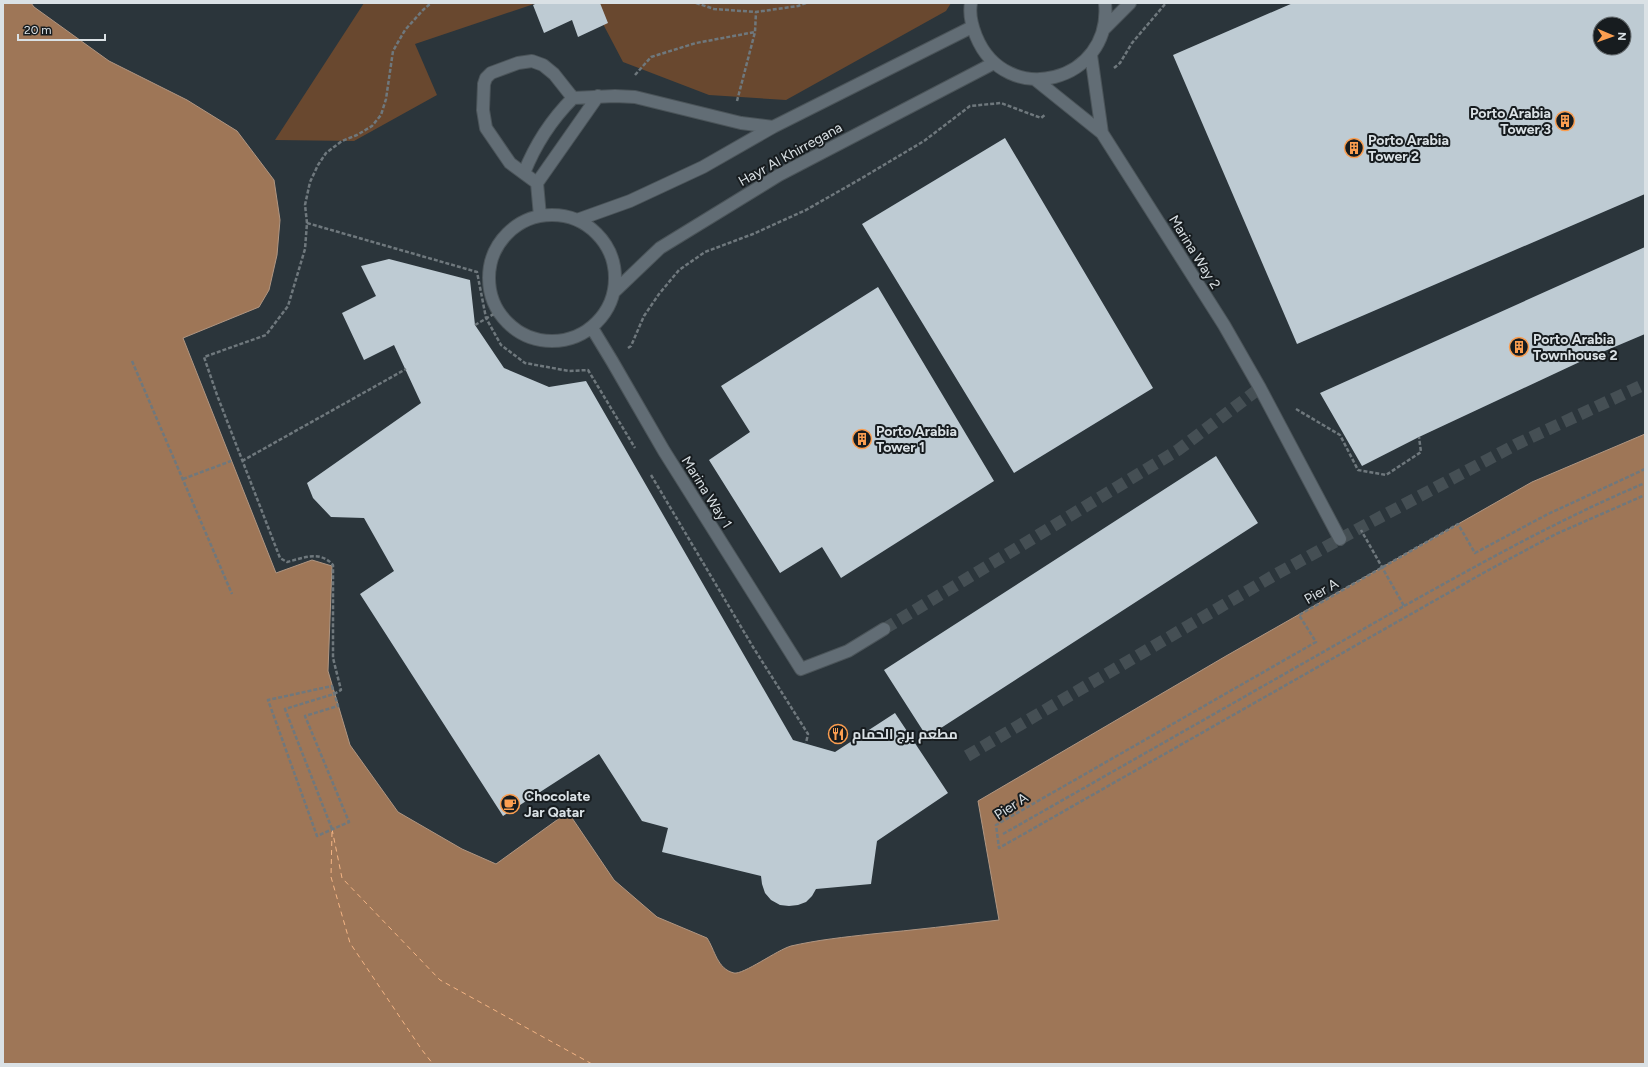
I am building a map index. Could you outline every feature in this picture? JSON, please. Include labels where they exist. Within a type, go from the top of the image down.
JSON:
[{"type":"street","points":[[971,3],[972,27],[980,47],[994,63],[1006,72],[1020,77],[1036,80],[1066,74],[1079,66],[1091,55],[1104,29],[1105,3]]},
{"type":"street","points":[[1104,29],[1130,3]]},
{"type":"street","points":[[577,220],[630,201],[703,167],[773,127],[972,27]]},
{"type":"street","name":"Marina Way 2","points":[[1091,55],[1102,132]]},
{"type":"street","points":[[537,183],[510,163],[486,128],[483,93],[486,78],[492,73],[518,62],[532,61],[543,65],[554,74],[573,98]]},
{"type":"street","name":"Hayr Al Khirregana","points":[[614,292],[660,248],[779,175],[994,63]]},
{"type":"street","name":"Marina Way 2","points":[[1036,80],[1063,103],[1102,132],[1224,325],[1260,388],[1340,539]]},
{"type":"street","points":[[524,173],[530,157],[540,140],[560,110],[573,98],[598,96],[635,97],[730,121],[773,127]]},
{"type":"street","points":[[540,216],[537,183],[598,96]]},
{"type":"street","points":[[540,216],[559,216],[577,220],[592,229],[604,242],[612,258],[615,275],[614,292],[606,312],[592,328],[576,337],[557,342],[538,340],[521,333],[506,321],[495,306],[490,287],[490,268],[496,250],[507,234],[522,222],[540,216]]},
{"type":"street","name":"Marina Way 1","points":[[592,328],[612,360],[664,452],[801,669],[848,651],[884,629]]},
{"type":"path","points":[[332,829],[285,709],[334,694],[341,690],[333,658],[333,565],[329,561],[316,555],[287,562],[280,558],[217,395],[204,357],[266,335],[288,306],[305,249],[307,223],[305,205],[310,182],[318,165],[326,153],[342,141],[357,135],[372,126],[381,115],[386,99],[393,51],[405,30],[431,3]]},
{"type":"path","points":[[696,3],[714,9],[756,12],[798,6],[806,3]]},
{"type":"path","points":[[1095,85],[1120,63],[1132,43],[1166,3]]},
{"type":"path","points":[[730,121],[741,88],[755,32],[756,12]]},
{"type":"path","points":[[615,96],[651,57],[696,43],[755,32]]},
{"type":"path","points":[[307,223],[477,272],[486,318],[501,345],[525,363],[569,371],[588,370],[612,360],[631,346],[644,316],[659,294],[679,270],[705,252],[753,234],[806,210],[924,141],[970,106],[1001,103],[1040,118],[1063,103]]},
{"type":"path","points":[[475,325],[499,311]]},
{"type":"path","points":[[132,361],[232,594]]},
{"type":"path","points":[[242,461],[406,369]]},
{"type":"path","points":[[588,370],[637,451]]},
{"type":"path","points":[[1293,408],[1340,435],[1358,470],[1386,475],[1421,452],[1420,437]]},
{"type":"path","points":[[183,480],[231,460]]},
{"type":"path","name":"Pier A","points":[[1645,469],[1546,515],[1475,553],[1458,524],[1299,615],[1316,642],[996,825],[999,848],[1485,572],[1556,534],[1645,495]]},
{"type":"path","points":[[650,472],[753,647],[808,734],[806,743]]},
{"type":"path","points":[[1003,834],[1481,563],[1549,527],[1645,483]]},
{"type":"path","points":[[1360,528],[1404,606]]},
{"type":"path","points":[[332,686],[338,706],[305,716],[349,822],[332,829],[317,836],[268,700],[332,686]]},
{"type":"shaded area","points":[[3,3],[31,3],[34,7],[109,61],[187,100],[237,131],[274,180],[280,220],[277,255],[269,290],[259,307],[183,338],[276,573],[312,560],[332,566],[328,671],[350,745],[398,812],[462,849],[496,864],[568,812],[614,880],[657,917],[707,938],[720,963],[728,971],[734,973],[745,970],[785,948],[821,940],[999,920],[978,801],[1226,656],[1532,482],[1645,434],[1645,1064],[3,1064]]},
{"type":"shaded area","points":[[364,3],[537,3],[415,44],[437,95],[354,141],[275,140]]},
{"type":"shaded area","points":[[592,3],[951,3],[946,11],[786,100],[709,95],[623,62]]},
{"type":"building","points":[[537,3],[600,3],[608,23],[578,37],[572,20],[544,33],[533,5]]},
{"type":"building","name":"Porto Arabia Tower 2","points":[[1293,3],[1645,3],[1645,194],[1297,344],[1173,55]]},
{"type":"building","points":[[1005,138],[1153,388],[1014,473],[862,224]]},
{"type":"building","name":"Porto Arabia Townhouse 2","points":[[1645,247],[1645,334],[1586,359],[1419,437],[1362,466],[1320,393]]},
{"type":"building","points":[[389,259],[470,280],[475,325],[504,368],[549,387],[586,381],[793,740],[835,752],[895,713],[948,793],[877,841],[871,884],[816,889],[806,902],[798,905],[780,905],[771,900],[765,893],[761,876],[662,852],[668,828],[642,821],[599,754],[503,816],[360,594],[394,571],[364,518],[331,517],[313,498],[307,483],[421,403],[394,345],[364,360],[342,313],[376,296],[361,266]]},
{"type":"building","name":"Porto Arabia Tower 1","points":[[878,287],[994,481],[841,578],[822,547],[780,573],[709,460],[750,432],[721,386]]},
{"type":"building","points":[[1216,456],[1258,523],[927,737],[884,670]]},
{"type":"ferry route","points":[[332,829],[342,878],[440,980],[592,1064]]},
{"type":"ferry route","points":[[332,832],[331,877],[350,943],[433,1064]]},
{"type":"tunnel","points":[[967,756],[1273,576],[1360,528],[1517,444],[1645,384]]},
{"type":"tunnel","points":[[884,629],[1178,450],[1260,388]]},
{"type":"place","name":"Porto Arabia Tower 3","points":[[1565,121]]},
{"type":"place","name":"Porto Arabia Tower 2","points":[[1354,148]]},
{"type":"place","name":"Porto Arabia Townhouse 2","points":[[1519,347]]},
{"type":"place","name":"Porto Arabia Tower 1","points":[[862,439]]},
{"type":"place","name":"مطعم برج الحمام","points":[[838,734]]},
{"type":"place","name":"Chocolate Jar Qatar","points":[[510,804]]}]
